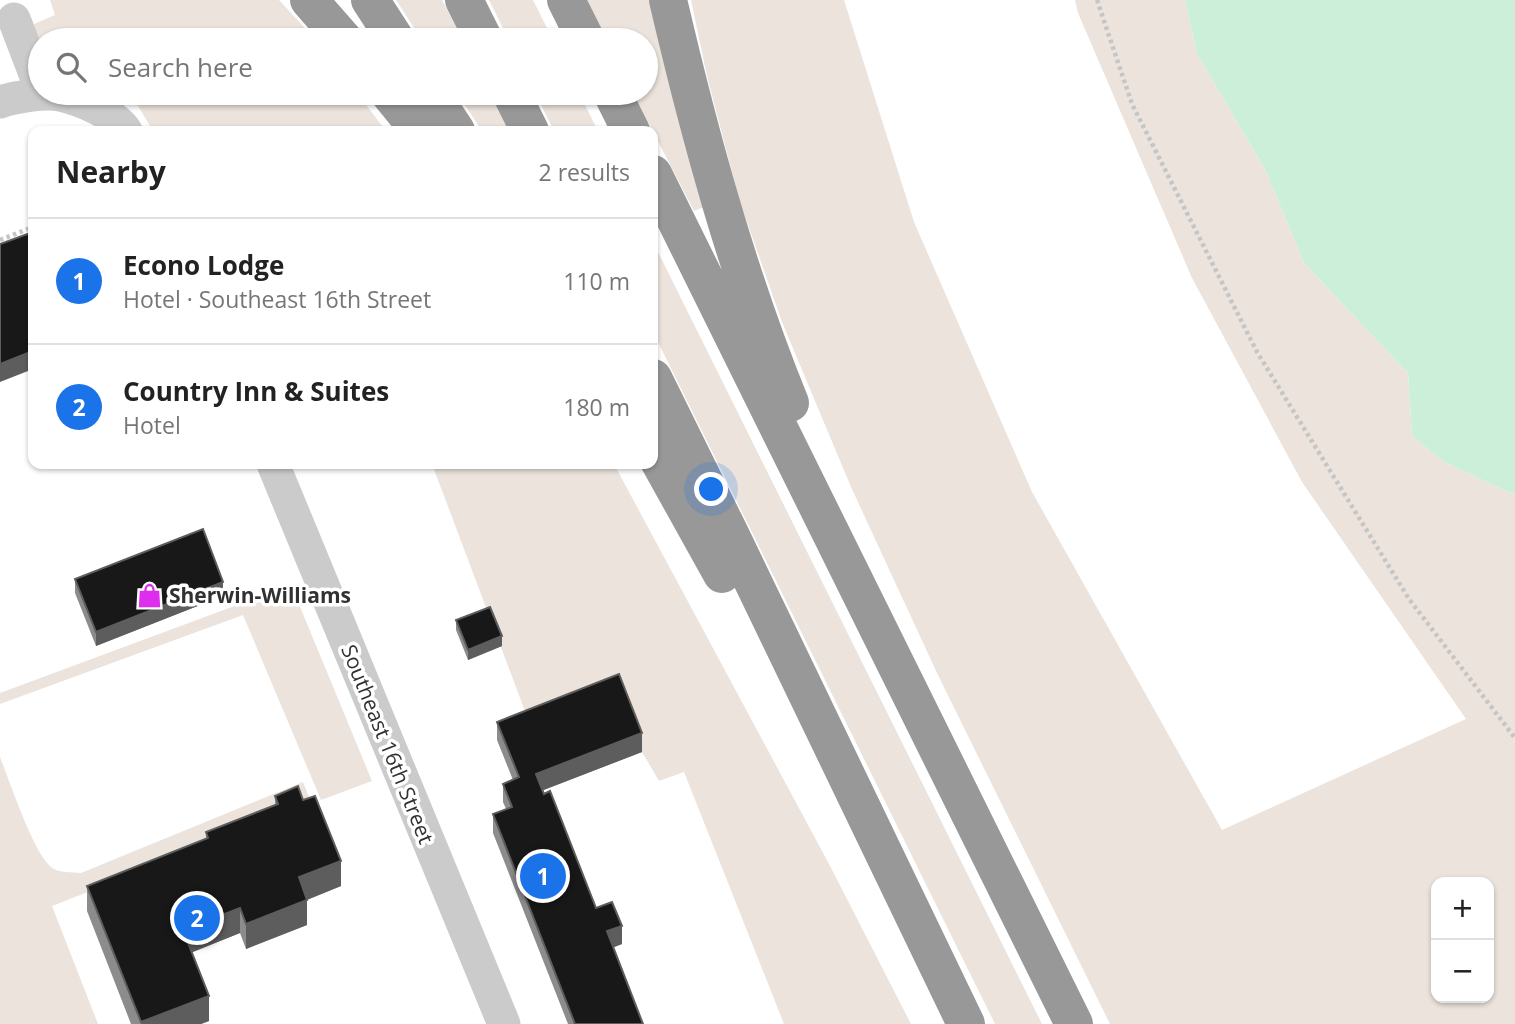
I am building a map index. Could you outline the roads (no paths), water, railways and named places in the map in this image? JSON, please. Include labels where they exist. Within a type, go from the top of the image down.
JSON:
[{"type":"highway","points":[[309,0],[334,28]]},
{"type":"highway","points":[[370,0],[388,28]]},
{"type":"highway","points":[[464,0],[478,28]]},
{"type":"highway","points":[[566,0],[580,28]]},
{"type":"highway","points":[[668,0],[688,88],[736,255],[788,400],[994,862]]},
{"type":"highway","points":[[398,105],[415,126]]},
{"type":"highway","points":[[439,105],[453,126]]},
{"type":"highway","points":[[517,105],[528,126]]},
{"type":"highway","points":[[618,105],[628,126]]},
{"type":"highway","points":[[658,184],[1074,1024]]},
{"type":"highway","points":[[658,388],[965,1024]]},
{"type":"highway","points":[[658,459],[907,901]]},
{"type":"street","points":[[14,19],[28,56]]},
{"type":"street","points":[[0,102],[28,95]]},
{"type":"street","points":[[89,105],[123,126]]},
{"type":"street","name":"Southeast 16th Street","points":[[275,469],[504,1024]]},
{"type":"place","name":"Sherwin-Williams","points":[[149,595]]},
{"type":"place","name":"Econo Lodge","points":[[543,876]]},
{"type":"place","name":"Country Inn & Suites","points":[[197,918]]}]
